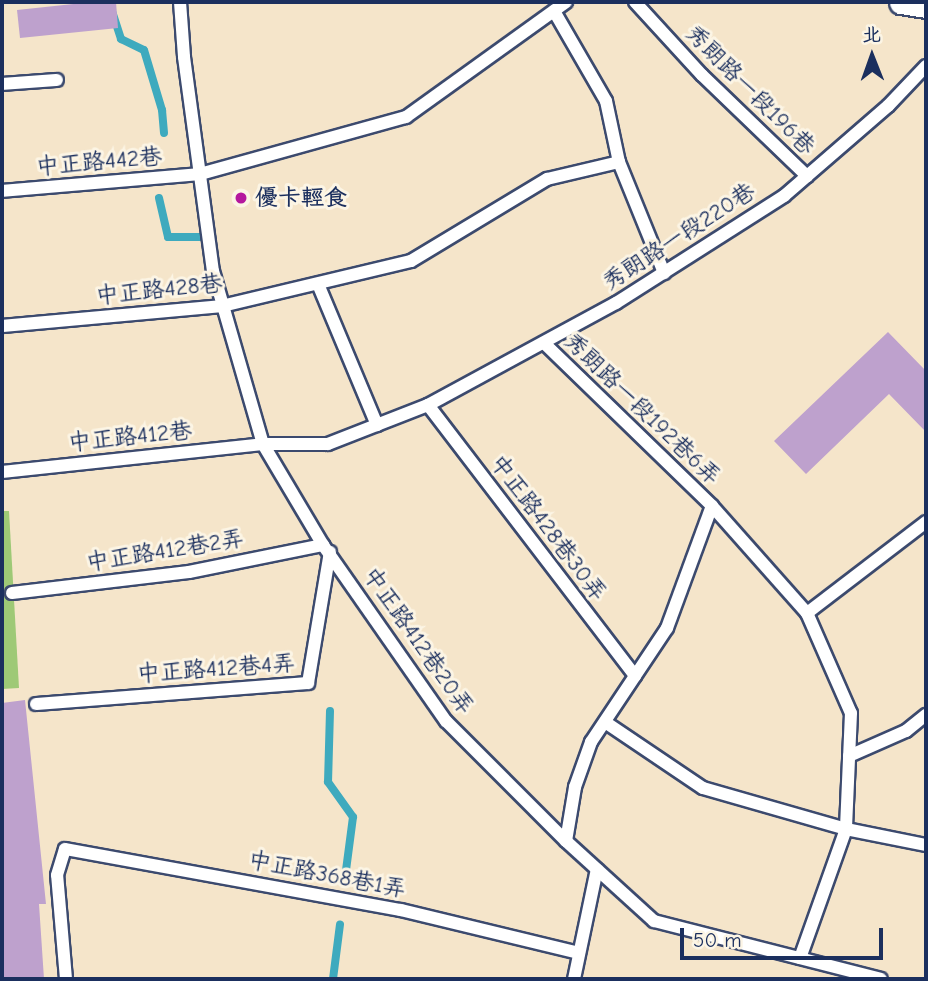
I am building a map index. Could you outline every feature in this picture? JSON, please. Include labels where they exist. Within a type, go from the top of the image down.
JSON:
[{"type":"street","points":[[901,2],[926,6]]},
{"type":"lane","name":"中正路412巷20弄","points":[[180,2],[213,271],[263,444],[327,548],[446,721],[566,841]]},
{"type":"lane","name":"中正路442巷","points":[[2,191],[200,174],[406,117],[566,2]]},
{"type":"lane","name":"秀朗路一段196巷","points":[[635,2],[702,75],[807,176]]},
{"type":"lane","points":[[554,11],[606,101],[619,162],[664,273]]},
{"type":"lane","name":"秀朗路一段220巷","points":[[377,425],[428,405],[544,343],[664,273],[784,196],[888,106],[926,66]]},
{"type":"lane","points":[[2,84],[57,80]]},
{"type":"lane","name":"中正路428巷","points":[[2,326],[222,306],[411,261],[547,179],[619,162]]},
{"type":"lane","points":[[318,284],[377,425]]},
{"type":"lane","name":"秀朗路一段192巷6弄","points":[[544,343],[712,506],[807,613],[851,713],[846,829],[800,958]]},
{"type":"lane","name":"中正路428巷30弄","points":[[428,405],[635,676]]},
{"type":"lane","name":"中正路412巷","points":[[2,472],[263,444],[328,443],[377,425]]},
{"type":"lane","points":[[712,506],[667,628],[592,742],[575,787],[566,841],[654,921],[881,979]]},
{"type":"lane","points":[[807,613],[926,523]]},
{"type":"lane","name":"中正路412巷2弄","points":[[12,593],[189,572],[327,548]]},
{"type":"lane","name":"中正路412巷4弄","points":[[36,704],[307,683],[327,548]]},
{"type":"lane","points":[[849,756],[906,731],[926,715]]},
{"type":"lane","points":[[605,722],[704,788],[846,829],[926,845]]},
{"type":"lane","name":"中正路368巷1弄","points":[[66,979],[57,875],[65,849],[401,910],[579,953]]},
{"type":"lane","points":[[574,979],[597,869]]},
{"type":"green space","points":[[2,511],[9,511],[19,688],[2,689]]},
{"type":"building","points":[[116,2],[118,28],[20,38],[17,10]]},
{"type":"building","points":[[888,332],[926,371],[926,432],[889,394],[806,474],[774,441]]},
{"type":"building","points":[[25,700],[46,904],[39,904],[44,979],[2,979],[2,703]]},
{"type":"waterway","points":[[109,2],[121,39],[144,50],[162,110],[164,133]]},
{"type":"waterway","points":[[159,198],[168,237],[200,237]]},
{"type":"waterway","points":[[330,711],[328,782],[353,817],[345,878]]},
{"type":"waterway","points":[[333,979],[340,924]]},
{"type":"place","name":"優卡輕食","points":[[241,198]]}]
